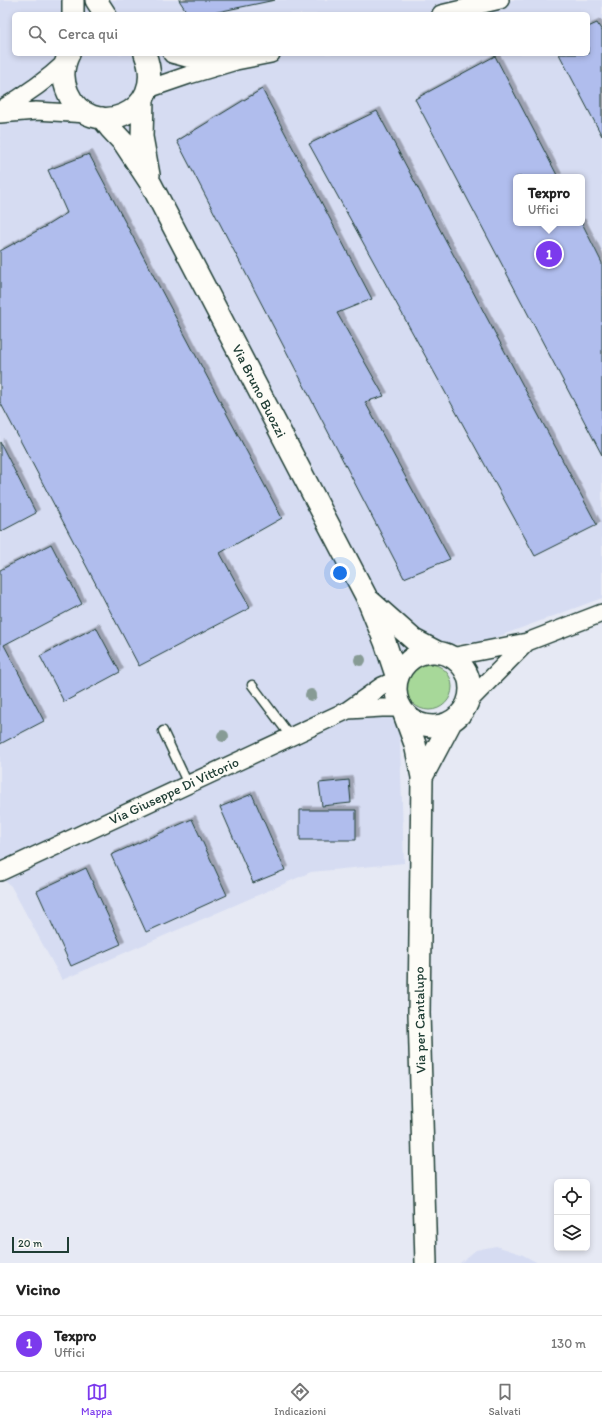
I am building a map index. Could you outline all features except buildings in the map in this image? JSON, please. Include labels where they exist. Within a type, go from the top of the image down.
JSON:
[{"type":"street","points":[[73,0],[74,12]]},
{"type":"street","points":[[96,0],[104,12]]},
{"type":"street","points":[[449,12],[500,0]]},
{"type":"street","name":"Via Bruno Buozzi","points":[[146,56],[149,65],[150,77],[145,94],[142,137],[151,184]]},
{"type":"street","points":[[180,56],[187,58],[236,61]]},
{"type":"street","points":[[0,114],[36,111],[114,118],[135,108],[145,94],[189,75],[236,61],[261,56]]},
{"type":"street","points":[[0,110],[20,99],[50,77],[67,58]]},
{"type":"street","name":"Via Bruno Buozzi","points":[[67,58],[64,74],[65,86],[70,97],[78,107],[95,116],[110,128],[124,143],[151,184],[367,598],[385,642],[397,679]]},
{"type":"street","name":"Via Bruno Buozzi","points":[[367,598],[414,640],[445,655]]},
{"type":"street","points":[[445,655],[459,664],[466,672],[470,692],[467,703],[461,714],[451,722],[439,726],[426,726],[414,722],[403,711],[396,695],[397,679],[402,668],[418,655],[428,652],[445,655],[527,642],[602,613]]},
{"type":"street","points":[[467,703],[527,642]]},
{"type":"street","name":"Via Giuseppe Di Vittorio","points":[[0,872],[348,710],[382,686],[397,679]]},
{"type":"street","name":"Via Giuseppe Di Vittorio","points":[[348,710],[403,711]]},
{"type":"street","name":"Via per Cantalupo","points":[[403,711],[415,744],[422,778],[419,1013],[426,1263]]},
{"type":"street","name":"Via per Cantalupo","points":[[422,778],[451,722]]},
{"type":"lane","points":[[252,685],[291,737]]},
{"type":"lane","points":[[163,731],[188,784]]},
{"type":"shaded area","points":[[0,0],[602,0],[602,598],[486,641],[444,645],[397,653],[404,863],[311,872],[62,980],[11,886],[0,877]]},
{"type":"shaded area","points":[[496,1246],[521,1254],[538,1263],[460,1263],[476,1250]]},
{"type":"green space","points":[[429,664],[442,668],[448,674],[452,687],[448,700],[442,706],[429,710],[416,706],[410,700],[406,687],[410,674],[416,668]]},
{"type":"place","name":"Texpro","points":[[549,254]]}]
